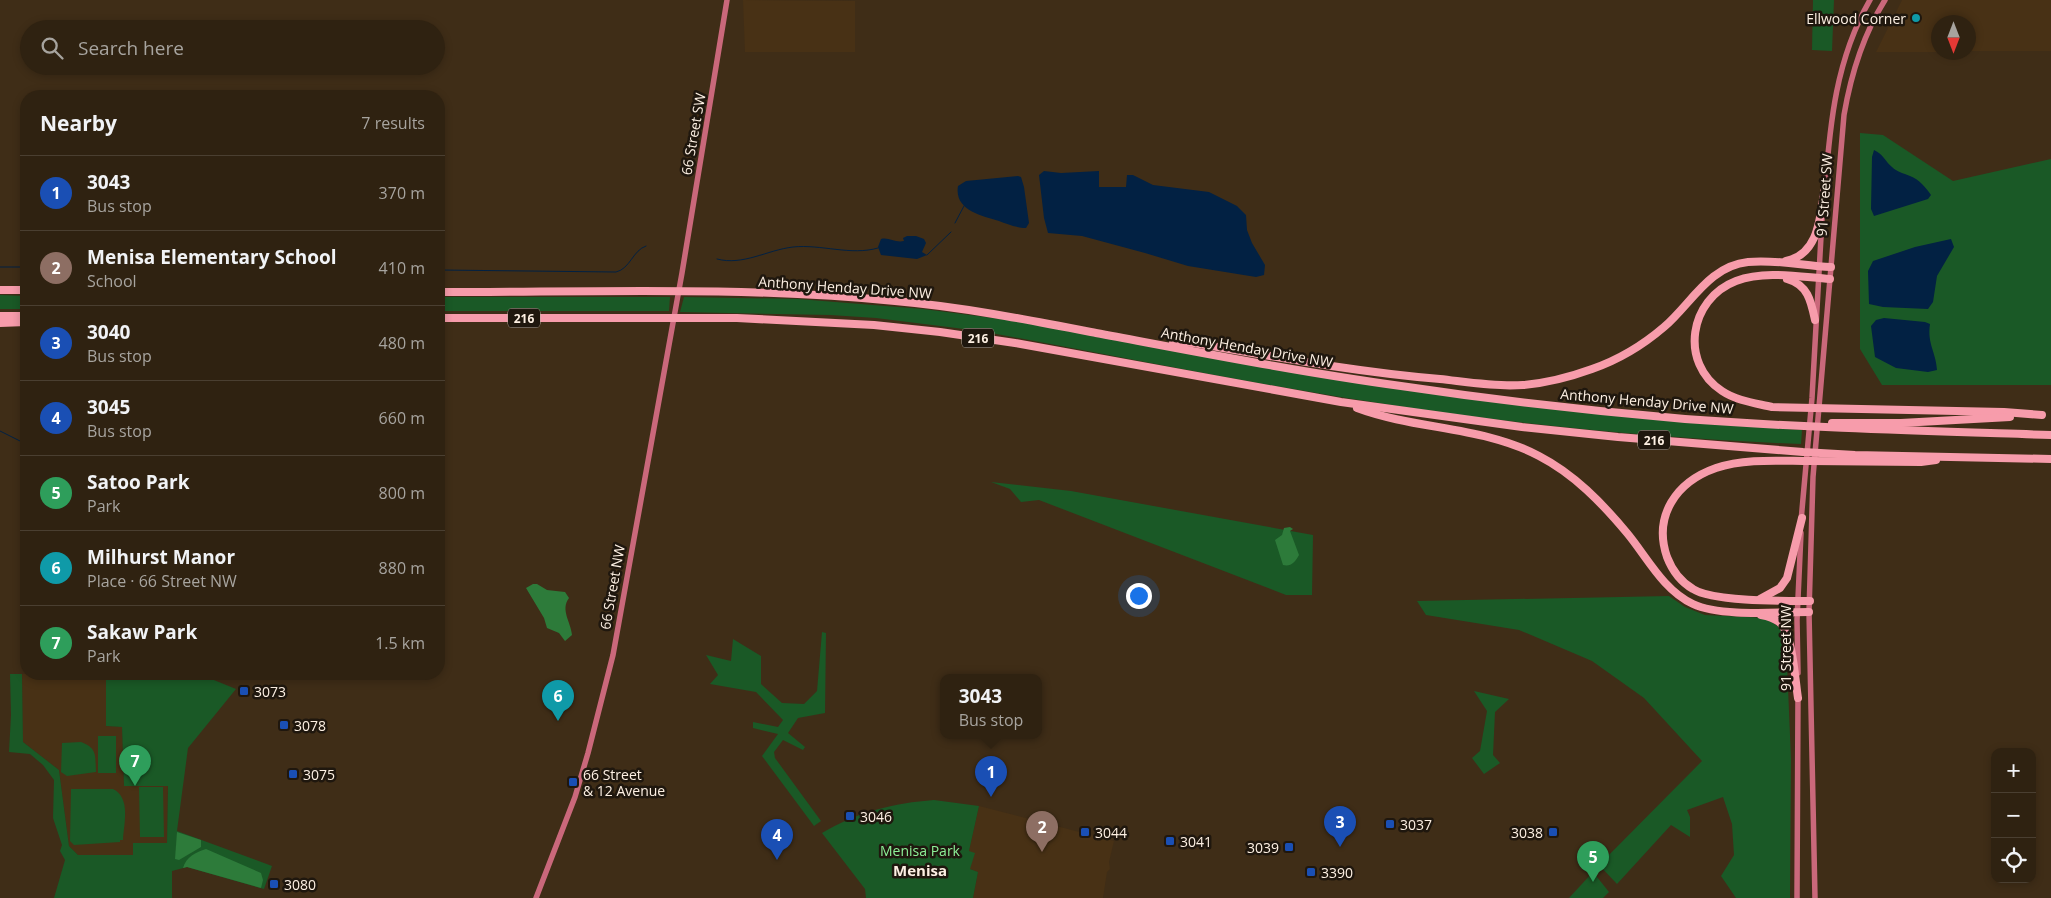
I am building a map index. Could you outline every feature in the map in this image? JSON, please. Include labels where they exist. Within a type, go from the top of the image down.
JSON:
[{"type":"highway","points":[[1766,262],[1794,259],[1805,252],[1813,241],[1819,223],[1825,187]]},
{"type":"highway","points":[[1141,341],[1194,343],[1391,374],[1502,385],[1522,385],[1569,376],[1624,355],[1665,326],[1699,288],[1734,265],[1748,262],[1766,262],[1831,267]]},
{"type":"highway","points":[[1830,279],[1749,276],[1721,288],[1711,296],[1698,319],[1694,334],[1698,359],[1712,382],[1721,391],[1732,397],[1772,407],[2004,412],[2042,415]]},
{"type":"highway","points":[[1770,276],[1794,281],[1802,286],[1809,295],[1815,320]]},
{"type":"highway","points":[[0,290],[20,290]]},
{"type":"highway","name":"Anthony Henday Drive NW","points":[[445,292],[748,293],[854,297],[988,313],[1338,376],[1489,398],[1628,414],[1793,426],[1883,431],[2051,435]]},
{"type":"highway","points":[[0,316],[20,316]]},
{"type":"highway","name":"216","points":[[445,318],[737,318],[874,325],[1015,343],[1341,402],[1459,419],[1618,437],[1855,455],[2051,459]]},
{"type":"highway","points":[[0,323],[20,322]]},
{"type":"highway","points":[[1341,402],[1379,416],[1492,438],[1539,456],[1574,479],[1597,499],[1626,532],[1668,586],[1679,596],[1694,605],[1710,609],[1742,611],[1809,612]]},
{"type":"highway","points":[[1793,426],[1836,423],[1925,422],[2051,415]]},
{"type":"highway","points":[[1810,601],[1742,599],[1694,590],[1675,573],[1670,564],[1662,538],[1665,516],[1677,494],[1698,476],[1716,468],[1755,462],[1921,462],[1968,456]]},
{"type":"highway","points":[[1758,600],[1780,588],[1787,578],[1802,518]]},
{"type":"highway","points":[[1742,611],[1770,617],[1785,628],[1789,641],[1798,698]]},
{"type":"main road","name":"66 Street SW","points":[[682,273],[728,0]]},
{"type":"main road","name":"91 Street SW","points":[[1812,398],[1815,320],[1831,119],[1838,79],[1853,33],[1870,0]]},
{"type":"main road","name":"91 Street SW","points":[[1820,399],[1841,134],[1847,94],[1864,40],[1884,0]]},
{"type":"main road","name":"66 Street NW","points":[[536,898],[574,797],[600,712],[613,655],[682,273]]},
{"type":"main road","name":"91 Street NW","points":[[1796,898],[1798,601],[1802,518],[1812,398]]},
{"type":"main road","name":"91 Street NW","points":[[1814,898],[1809,612],[1813,477],[1820,399]]},
{"type":"shaded area","points":[[743,0],[855,1],[855,52],[745,52]]},
{"type":"shaded area","points":[[1902,0],[2051,0],[2051,51],[1976,51],[1976,15],[1931,15],[1931,52],[1876,52]]},
{"type":"shaded area","points":[[22,680],[106,680],[106,726],[122,727],[124,786],[168,785],[167,843],[134,844],[134,855],[78,855],[69,846],[59,770],[23,742]]},
{"type":"shaded area","points":[[979,806],[1114,841],[1103,898],[973,898],[978,872],[970,869],[969,851]]},
{"type":"green space","points":[[1813,0],[1834,0],[1832,51],[1812,50]]},
{"type":"green space","points":[[1860,133],[1883,135],[1953,181],[2051,159],[2051,385],[1882,385],[1860,349]]},
{"type":"green space","points":[[0,295],[20,296],[20,309],[0,309]]},
{"type":"green space","points":[[445,297],[670,297],[669,311],[445,311]]},
{"type":"green space","points":[[684,297],[798,299],[923,309],[1039,324],[1283,370],[1694,423],[1802,430],[1801,444],[1703,439],[1606,431],[1459,415],[1303,391],[980,331],[876,318],[830,315],[680,312]]},
{"type":"green space","points":[[991,482],[1071,491],[1313,535],[1312,595],[1286,595],[1039,500],[1021,502],[1010,489]]},
{"type":"green space","points":[[1290,527],[1293,529],[1290,531],[1299,555],[1292,563],[1283,565],[1275,540],[1282,535],[1284,528]]},
{"type":"green space","points":[[537,584],[547,590],[565,592],[569,598],[566,612],[572,635],[565,641],[559,633],[547,628],[544,618],[526,588]]},
{"type":"green space","points":[[1669,596],[1685,607],[1705,615],[1766,618],[1780,628],[1786,639],[1791,759],[1790,898],[1736,898],[1721,876],[1734,855],[1732,824],[1723,797],[1687,810],[1690,817],[1690,837],[1671,825],[1617,884],[1599,865],[1702,761],[1644,698],[1592,661],[1519,630],[1426,615],[1417,601]]},
{"type":"green space","points":[[822,632],[826,633],[825,713],[798,718],[788,733],[805,747],[803,750],[783,740],[774,752],[775,758],[821,821],[814,826],[762,756],[778,734],[753,728],[753,722],[778,727],[783,720],[756,692],[710,684],[718,675],[706,655],[731,661],[733,639],[761,656],[761,684],[782,703],[804,704],[817,691]]},
{"type":"green space","points":[[10,674],[20,674],[20,680],[22,680],[23,742],[59,770],[69,846],[78,855],[133,855],[133,843],[167,843],[168,786],[124,786],[122,727],[106,726],[106,680],[214,680],[236,689],[188,748],[177,831],[272,866],[264,889],[187,867],[172,871],[172,898],[54,898],[65,860],[60,851],[62,845],[53,818],[54,780],[43,765],[30,754],[9,752],[11,715]]},
{"type":"green space","points":[[1474,691],[1509,699],[1495,712],[1493,755],[1500,763],[1484,774],[1472,758],[1480,751],[1487,711]]},
{"type":"green space","points":[[98,736],[116,736],[116,773],[98,773]]},
{"type":"green space","points":[[81,742],[93,750],[96,772],[67,776],[61,772],[62,743]]},
{"type":"green space","points":[[139,787],[163,787],[164,837],[140,837]]},
{"type":"green space","points":[[71,789],[113,789],[119,793],[125,811],[123,840],[120,840],[120,842],[74,845],[70,841]]},
{"type":"green space","name":"Menisa Park","points":[[934,800],[979,806],[969,851],[975,853],[970,869],[978,872],[973,898],[866,898],[865,889],[822,833],[862,814],[905,803]]},
{"type":"green space","points":[[177,832],[201,840],[201,847],[179,860],[175,859]]},
{"type":"green space","points":[[206,849],[261,873],[263,880],[261,888],[187,867],[183,868],[186,861],[192,856]]},
{"type":"green space","points":[[1593,872],[1609,892],[1603,898],[1569,898]]},
{"type":"water","points":[[1874,150],[1894,169],[1919,181],[1931,195],[1928,199],[1874,216],[1871,209],[1872,157]]},
{"type":"water","points":[[1044,171],[1061,173],[1099,171],[1099,187],[1126,187],[1127,175],[1133,175],[1153,185],[1209,192],[1237,206],[1246,215],[1247,230],[1265,265],[1264,275],[1256,277],[1188,266],[1082,236],[1048,233],[1044,218],[1039,175]]},
{"type":"water","points":[[1021,177],[1024,187],[1029,223],[1026,228],[1012,226],[977,214],[970,211],[960,201],[958,186],[966,181]]},
{"type":"water","points":[[916,236],[924,239],[926,243],[922,252],[927,255],[917,259],[881,255],[878,247],[881,239],[904,241],[903,238]]},
{"type":"water","points":[[1951,239],[1954,247],[1937,276],[1933,302],[1928,309],[1883,307],[1869,304],[1868,271],[1873,261],[1915,247]]},
{"type":"water","points":[[1884,318],[1930,324],[1929,331],[1937,370],[1928,372],[1896,368],[1875,357],[1871,326],[1876,320]]},
{"type":"waterway","points":[[955,223],[964,206]]},
{"type":"waterway","points":[[927,255],[951,232]]},
{"type":"waterway","points":[[445,270],[616,272],[625,267],[638,251],[646,246]]},
{"type":"waterway","points":[[717,259],[727,261],[746,259],[793,247],[857,251],[878,248]]},
{"type":"waterway","points":[[0,267],[20,267]]},
{"type":"waterway","points":[[0,431],[20,441]]},
{"type":"place","name":"Ellwood Corner","points":[[1916,18]]},
{"type":"place","name":"3073","points":[[244,691]]},
{"type":"place","name":"Milhurst Manor","points":[[558,721]]},
{"type":"place","name":"3078","points":[[284,725]]},
{"type":"place","name":"3075","points":[[293,774]]},
{"type":"place","name":"66 Street & 12 Avenue","points":[[573,782]]},
{"type":"place","name":"Sakaw Park","points":[[135,786]]},
{"type":"place","name":"3043","points":[[991,797]]},
{"type":"place","name":"3046","points":[[850,816]]},
{"type":"place","name":"3037","points":[[1390,824]]},
{"type":"place","name":"3044","points":[[1085,832]]},
{"type":"place","name":"3038","points":[[1553,832]]},
{"type":"place","name":"3041","points":[[1170,841]]},
{"type":"place","name":"3039","points":[[1289,847]]},
{"type":"place","name":"3040","points":[[1340,847]]},
{"type":"place","name":"Menisa Elementary School","points":[[1042,852]]},
{"type":"place","name":"3045","points":[[777,860]]},
{"type":"place","name":"3390","points":[[1311,872]]},
{"type":"place","name":"Satoo Park","points":[[1593,882]]},
{"type":"place","name":"3080","points":[[274,884]]},
{"type":"district","name":"Menisa","points":[[920,870]]}]
